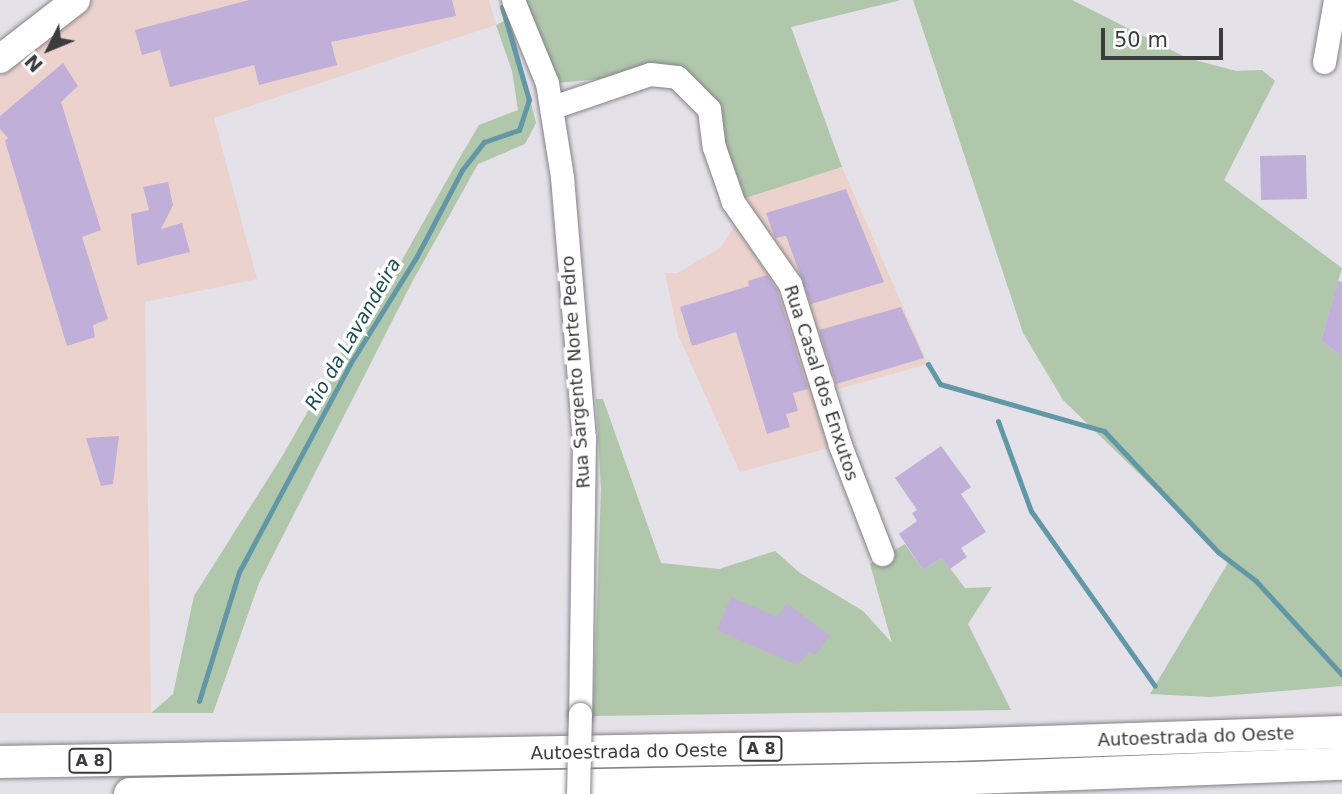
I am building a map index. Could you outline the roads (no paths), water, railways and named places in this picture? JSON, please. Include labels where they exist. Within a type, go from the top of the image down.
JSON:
[{"type":"highway","name":"Autoestrada do Oeste","points":[[0,762],[952,745],[1342,732]]},
{"type":"highway","name":"Autoestrada do Oeste","points":[[130,794],[972,778],[1342,764]]},
{"type":"main road","points":[[0,40],[64,2]]},
{"type":"main road","points":[[0,59],[64,2]]},
{"type":"street","name":"Rua Sargento Norte Pedro","points":[[513,0],[553,107],[584,437],[578,794]]},
{"type":"street","points":[[1324,62],[1335,0]]},
{"type":"street","name":"Rua Casal dos Enxutos","points":[[553,107],[650,74],[677,77],[709,109],[714,147],[733,202],[790,284],[839,444],[882,554]]},
{"type":"waterway","name":"Rio da Lavandeira","points":[[199,701],[239,572],[350,364],[417,256],[462,170],[484,142],[519,130],[529,100],[502,7]]},
{"type":"waterway","points":[[928,364],[940,384],[1104,431],[1218,552],[1256,581],[1342,675]]},
{"type":"waterway","points":[[998,421],[1031,511],[1155,686]]}]
